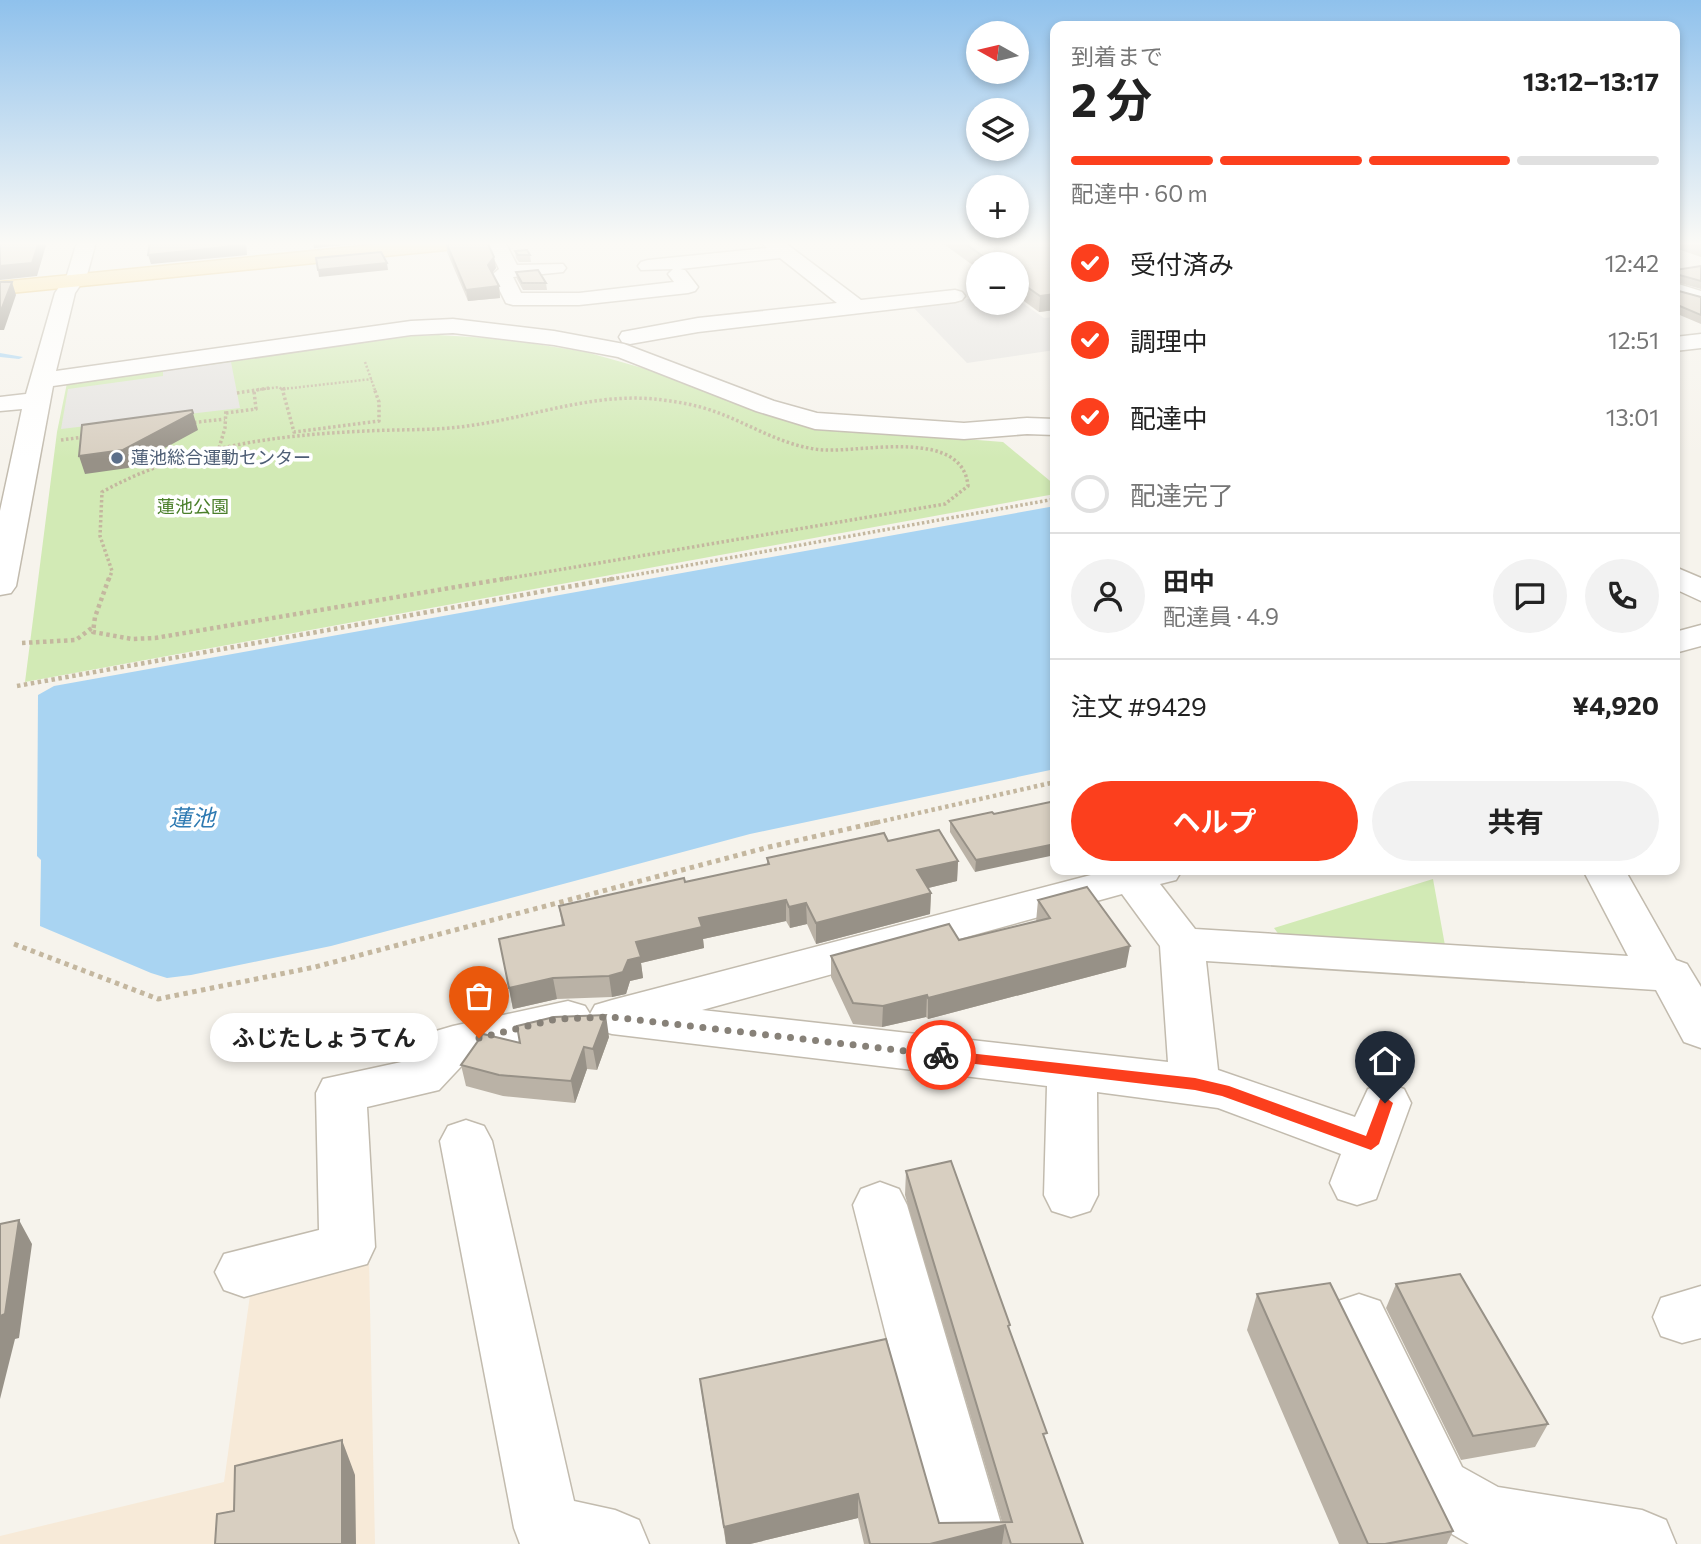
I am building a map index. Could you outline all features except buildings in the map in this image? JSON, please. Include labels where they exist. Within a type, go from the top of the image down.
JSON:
[{"type":"street","points":[[0,586],[40,390],[60,314]]},
{"type":"street","points":[[630,337],[698,325],[794,314]]},
{"type":"street","points":[[0,404],[40,390],[411,328],[453,326],[554,338],[624,351],[765,406],[815,421],[964,431],[1050,427]]},
{"type":"street","points":[[1680,343],[1701,341]]},
{"type":"street","points":[[1680,579],[1701,591]]},
{"type":"street","points":[[1680,641],[1701,635]]},
{"type":"street","points":[[612,1017],[1143,875]]},
{"type":"street","points":[[1148,875],[1182,944],[1195,1084]]},
{"type":"street","points":[[1607,875],[1661,974]]},
{"type":"street","points":[[1182,944],[1671,975],[1701,1030]]},
{"type":"street","points":[[244,1272],[347,1247],[341,1093],[421,1077],[453,1044],[557,1019],[612,1017],[1195,1084],[1224,1090],[1371,1143]]},
{"type":"street","points":[[1071,1195],[1072,1070]]},
{"type":"street","points":[[466,1141],[547,1528],[615,1544]]},
{"type":"street","points":[[880,1205],[972,1544]]},
{"type":"street","points":[[1359,1320],[1439,1490],[1489,1519],[1642,1544]]},
{"type":"path","points":[[283,389],[293,432],[379,421],[379,402],[363,356]]},
{"type":"path","points":[[236,393],[372,379]]},
{"type":"path","points":[[219,448],[226,411],[256,409],[254,391]]},
{"type":"path","points":[[605,398],[658,398],[714,411],[795,446],[825,450],[901,447],[939,450],[961,464],[967,475],[968,486],[945,504],[155,638],[107,637],[93,632],[112,571],[100,536],[102,492],[130,474],[178,455],[219,448],[292,436],[462,427],[527,416],[605,398]]},
{"type":"path","points":[[186,424],[225,419]]},
{"type":"path","points":[[50,442],[85,437]]},
{"type":"path","points":[[17,686],[1050,500]]},
{"type":"path","points":[[22,643],[76,640],[93,627]]},
{"type":"path","points":[[14,944],[158,999],[315,967],[769,847],[1050,783]]},
{"type":"shaded area","points":[[920,314],[1038,314],[1044,318],[1050,317],[1050,351],[967,363]]},
{"type":"shaded area","points":[[231,362],[240,408],[61,429],[68,389],[163,376],[163,371]]},
{"type":"shaded area","points":[[369,1260],[375,1544],[0,1544],[0,1536],[224,1482],[251,1288]]},
{"type":"green space","name":"蓮池公園","points":[[438,335],[505,339],[586,352],[653,371],[743,407],[824,428],[1003,442],[1050,481],[1050,495],[25,682],[57,432],[67,383],[390,337]]},
{"type":"green space","points":[[1433,879],[1446,951],[1282,939],[1274,928]]},
{"type":"water","name":"蓮池","points":[[1050,507],[1050,770],[750,834],[331,946],[191,975],[167,978],[151,973],[40,926],[41,860],[37,856],[38,695],[54,686]]},
{"type":"waterway","points":[[0,355],[19,357]]},
{"type":"way so far","points":[[479,1038],[557,1019],[612,1017],[941,1055]]},
{"type":"place","name":"蓮池総合運動センター","points":[[117,458]]},
{"type":"place","name":"ふじたしょうてん","points":[[479,1038]]},
{"type":"route","points":[[941,1055],[1195,1084],[1224,1090],[1371,1144],[1385,1103]]}]
